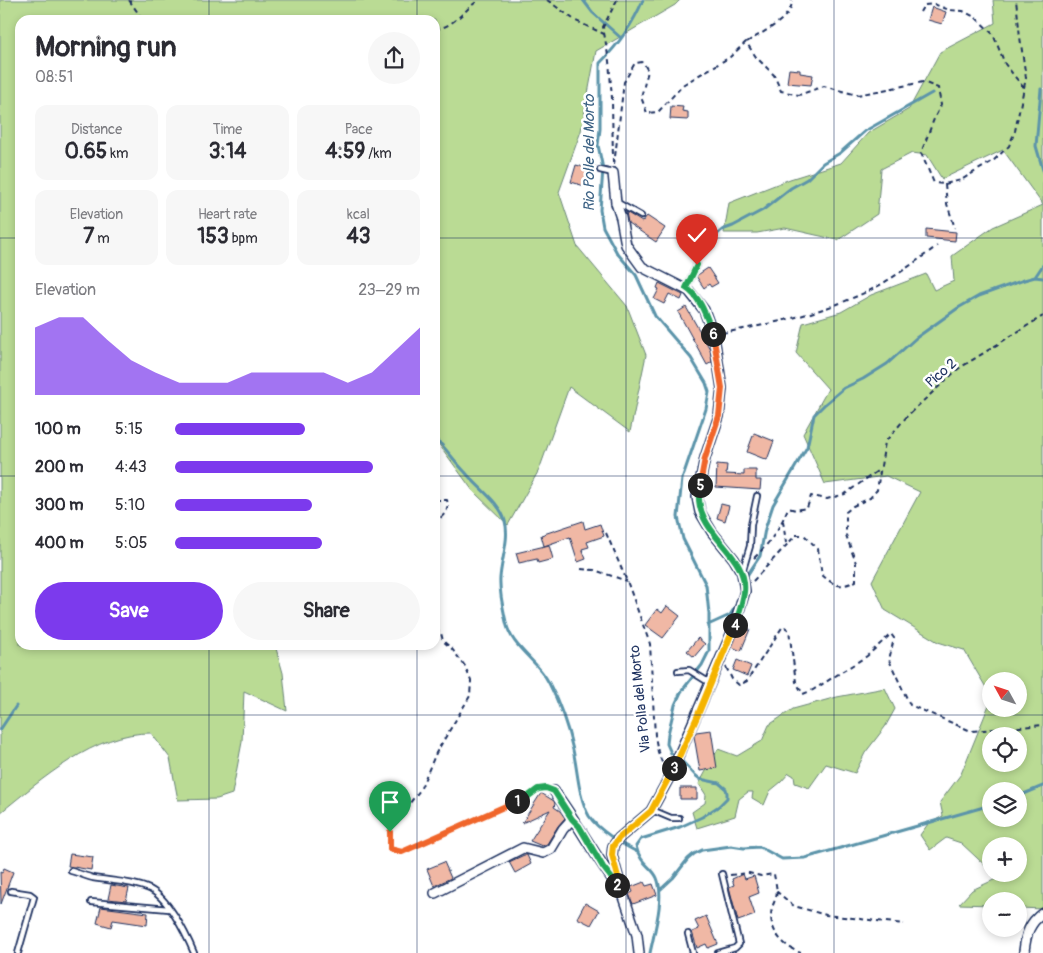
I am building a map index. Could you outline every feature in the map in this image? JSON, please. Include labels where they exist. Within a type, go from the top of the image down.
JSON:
[{"type":"street","points":[[611,172],[626,245],[642,267],[690,291],[704,310],[713,335],[722,388],[719,416],[705,458],[698,497],[700,512],[712,532],[734,559],[742,574],[745,591],[733,630],[669,778],[652,810],[619,838],[613,846],[612,855],[637,935],[639,953]]},
{"type":"street","points":[[554,791],[572,819],[579,826],[603,867],[622,891]]},
{"type":"street","points":[[435,893],[523,848],[543,853],[551,849],[563,829],[572,819]]},
{"type":"street","points":[[1025,953],[1026,932],[1038,916],[1043,913]]},
{"type":"lane","points":[[600,170],[611,172]]},
{"type":"lane","points":[[616,203],[641,216]]},
{"type":"lane","points":[[686,288],[697,265]]},
{"type":"lane","points":[[742,574],[750,546],[751,525],[756,496]]},
{"type":"lane","points":[[678,671],[691,671],[712,681]]},
{"type":"lane","points":[[652,810],[671,818],[679,818]]},
{"type":"lane","points":[[71,871],[147,888],[156,893],[169,909],[194,953]]},
{"type":"lane","points":[[718,953],[735,948],[739,944],[723,877]]},
{"type":"lane","points":[[12,890],[30,894],[34,897],[18,953]]},
{"type":"lane","points":[[91,902],[169,909]]},
{"type":"lane","points":[[688,934],[693,953]]},
{"type":"path","points":[[129,0],[140,15]]},
{"type":"path","points":[[440,28],[480,0]]},
{"type":"path","points":[[547,0],[576,22],[604,34]]},
{"type":"path","points":[[611,172],[612,98],[609,61],[603,28],[617,0]]},
{"type":"path","points":[[611,172],[624,82],[635,63],[644,62],[648,71],[641,97],[647,112],[658,112],[684,84],[730,57],[746,42],[787,16],[793,6],[792,0]]},
{"type":"path","points":[[746,42],[756,57],[774,75],[781,91],[798,95],[824,86],[857,95],[923,82],[938,88],[941,105],[921,153],[934,183],[945,184],[961,180],[993,161],[1008,146],[1015,131],[1026,78],[1016,0]]},
{"type":"path","points":[[920,12],[924,6],[934,4],[949,10],[963,11],[975,17],[993,34],[1005,64],[1024,88]]},
{"type":"path","points":[[945,184],[946,204],[955,228]]},
{"type":"path","points":[[713,335],[803,315],[856,297],[889,280],[937,246]]},
{"type":"path","name":"Pico 2","points":[[786,545],[796,535],[804,535],[818,550],[822,575],[832,584],[844,586],[856,581],[856,563],[846,534],[846,512],[853,506],[870,498],[877,490],[884,442],[910,414],[958,369],[1043,316]]},
{"type":"path","points":[[753,559],[768,546],[783,521],[788,508],[796,510],[807,508],[811,496],[827,499],[845,494],[880,469]]},
{"type":"path","points":[[440,500],[447,500],[448,506],[445,515],[440,518]]},
{"type":"path","points":[[745,591],[786,545],[783,521]]},
{"type":"path","name":"Via Polla del Morto","points":[[606,533],[627,581],[650,644],[655,736],[658,752],[669,778]]},
{"type":"path","points":[[581,569],[594,570],[627,581]]},
{"type":"path","points":[[712,681],[725,666],[732,679],[739,685],[747,680],[784,626],[789,630],[796,682],[803,694],[813,690],[867,656],[891,634],[894,638],[889,660],[910,705],[971,731],[1043,725]]},
{"type":"path","points":[[440,632],[443,641],[465,666],[471,681],[470,696],[436,754],[420,790],[396,821],[390,832],[390,849],[402,852],[526,798],[538,789],[546,788],[554,791]]},
{"type":"path","points":[[723,877],[749,873],[761,876],[774,874],[776,896],[771,910],[773,926],[779,939],[791,950],[801,953]]},
{"type":"path","points":[[776,891],[794,906],[826,915],[904,924]]},
{"type":"green space","points":[[0,0],[680,0],[675,5],[596,51],[581,131],[559,192],[577,246],[627,306],[646,355],[630,432],[569,387],[539,470],[508,525],[473,491],[440,446],[440,15],[15,15],[15,650],[276,650],[283,673],[287,711],[244,691],[242,742],[232,794],[217,799],[178,800],[170,758],[151,733],[130,735],[110,740],[89,749],[51,773],[0,813]]},
{"type":"green space","points":[[993,0],[1043,0],[1043,205],[1003,150],[942,179],[927,155],[912,153],[881,169],[877,214],[838,240],[785,228],[757,233],[724,233],[729,203],[790,179],[841,163],[868,133],[909,109],[940,52],[995,23]]},
{"type":"green space","points":[[1043,205],[1043,909],[1027,908],[1027,892],[982,892],[982,905],[959,904],[972,890],[989,882],[1027,882],[1027,837],[982,837],[982,863],[961,843],[946,838],[930,850],[920,835],[928,824],[943,816],[940,802],[961,774],[984,718],[1028,718],[1028,672],[982,672],[982,681],[964,650],[938,642],[885,610],[872,581],[920,492],[886,476],[825,484],[803,434],[828,389],[796,353],[803,323],[841,312],[871,295],[926,274],[934,290],[954,281],[952,256],[993,227]]},
{"type":"green space","points":[[885,688],[895,709],[885,727],[865,753],[855,773],[826,764],[809,788],[795,783],[794,776],[789,773],[770,791],[764,805],[752,798],[753,792],[748,792],[739,799],[735,816],[697,828],[692,812],[705,803],[706,795],[699,784],[718,749],[737,756],[762,741],[769,725],[793,709],[837,697]]},
{"type":"building","points":[[932,7],[946,12],[942,24],[928,20]]},
{"type":"building","points":[[789,69],[800,70],[800,73],[813,75],[811,85],[787,83]]},
{"type":"building","points":[[671,106],[683,107],[682,111],[688,112],[688,120],[670,119]]},
{"type":"building","points":[[586,162],[595,165],[588,187],[571,182],[576,165],[584,167]]},
{"type":"building","points":[[626,212],[642,222],[647,216],[665,228],[656,242],[628,223]]},
{"type":"building","points":[[926,229],[956,232],[955,241],[926,238]]},
{"type":"building","points":[[708,268],[718,283],[711,287],[709,284],[704,288],[696,276]]},
{"type":"building","points":[[659,283],[683,295],[681,300],[669,294],[664,304],[654,299],[659,289],[657,288]]},
{"type":"building","points":[[686,307],[710,349],[712,362],[707,365],[678,312]]},
{"type":"building","points":[[754,433],[774,441],[767,460],[747,452]]},
{"type":"building","points":[[717,464],[727,465],[726,474],[744,475],[744,470],[756,470],[756,480],[761,480],[760,490],[716,487]]},
{"type":"building","points":[[721,504],[729,506],[725,521],[717,518]]},
{"type":"building","points":[[583,521],[585,529],[600,524],[604,536],[587,542],[589,547],[582,549],[586,559],[578,562],[570,537],[544,546],[541,535]]},
{"type":"building","points":[[549,545],[553,559],[538,563],[537,559],[519,563],[516,553]]},
{"type":"building","points":[[667,606],[680,616],[663,638],[645,625],[657,609],[662,613]]},
{"type":"building","points":[[741,625],[750,629],[741,651],[732,647]]},
{"type":"building","points":[[698,638],[705,644],[694,657],[687,651]]},
{"type":"building","points":[[737,660],[751,666],[747,676],[733,670]]},
{"type":"building","points":[[711,730],[717,768],[700,771],[694,736],[696,732]]},
{"type":"building","points":[[680,788],[697,788],[697,799],[680,799]]},
{"type":"building","points":[[541,793],[554,801],[554,807],[565,818],[547,844],[542,846],[530,841],[550,810],[522,823]]},
{"type":"building","points":[[70,854],[93,857],[91,870],[68,866]]},
{"type":"building","points":[[527,855],[531,864],[515,873],[509,862]]},
{"type":"building","points":[[444,862],[451,878],[434,886],[427,869]]},
{"type":"building","points":[[4,868],[13,872],[1,904],[0,872],[2,873]]},
{"type":"building","points":[[743,874],[745,879],[754,876],[759,893],[749,897],[755,915],[738,921],[729,887],[734,885],[732,879]]},
{"type":"building","points":[[644,882],[646,886],[653,884],[657,895],[633,904],[629,894],[633,892],[631,887]]},
{"type":"building","points":[[111,885],[129,888],[126,901],[108,899]]},
{"type":"building","points":[[585,903],[599,911],[591,925],[577,918]]},
{"type":"building","points":[[101,907],[148,913],[147,925],[113,920],[111,927],[97,923]]},
{"type":"building","points":[[706,916],[718,944],[708,948],[706,944],[697,948],[692,932],[699,929],[695,921]]},
{"type":"waterway","points":[[583,0],[593,13],[621,38]]},
{"type":"waterway","name":"Rio Polle del Morto","points":[[643,0],[624,34],[600,63],[600,129],[598,145],[603,169],[600,210],[603,227],[617,253],[636,275],[655,316],[691,358],[706,383],[709,392],[706,409],[682,479],[678,517],[683,539],[706,585],[709,614],[709,651],[702,665],[681,692],[675,705],[667,744],[671,753],[678,757],[695,775],[700,779],[719,783],[726,789],[727,793],[727,798],[719,806],[702,817],[680,827],[641,839],[636,846],[640,857],[655,874],[659,886],[658,915],[650,953]]},
{"type":"waterway","points":[[1041,89],[1036,146],[1043,170]]},
{"type":"waterway","points":[[702,256],[710,241],[722,230],[763,210],[791,188],[807,179],[823,163],[840,153],[865,131],[932,93]]},
{"type":"waterway","points":[[1035,277],[1043,265]]},
{"type":"waterway","points":[[746,577],[760,556],[765,529],[773,505],[807,447],[814,415],[844,388],[887,364],[916,338],[958,308],[979,296],[1024,280],[1035,277],[1043,278]]},
{"type":"waterway","points":[[440,443],[493,501],[505,521],[505,550],[500,583],[506,622],[513,639],[544,675],[557,699],[569,733],[580,792],[585,808],[589,816],[604,832],[637,852]]},
{"type":"waterway","points":[[708,625],[730,615],[737,604]]},
{"type":"waterway","points":[[0,730],[16,706]]},
{"type":"waterway","points":[[1027,793],[1043,786]]},
{"type":"waterway","points":[[660,890],[673,878],[688,859],[702,850],[731,846],[744,848],[760,847],[782,859],[805,858],[982,808]]},
{"type":"route","points":[[390,832],[390,849],[402,852],[469,821],[526,798],[538,789],[546,788],[554,791],[562,801],[572,819],[591,844],[603,867],[622,891],[612,855],[613,846],[619,838],[651,811],[669,778],[733,630],[745,591],[742,573],[700,512],[698,497],[705,458],[719,416],[722,388],[714,337],[704,310],[686,288],[697,265]]}]
